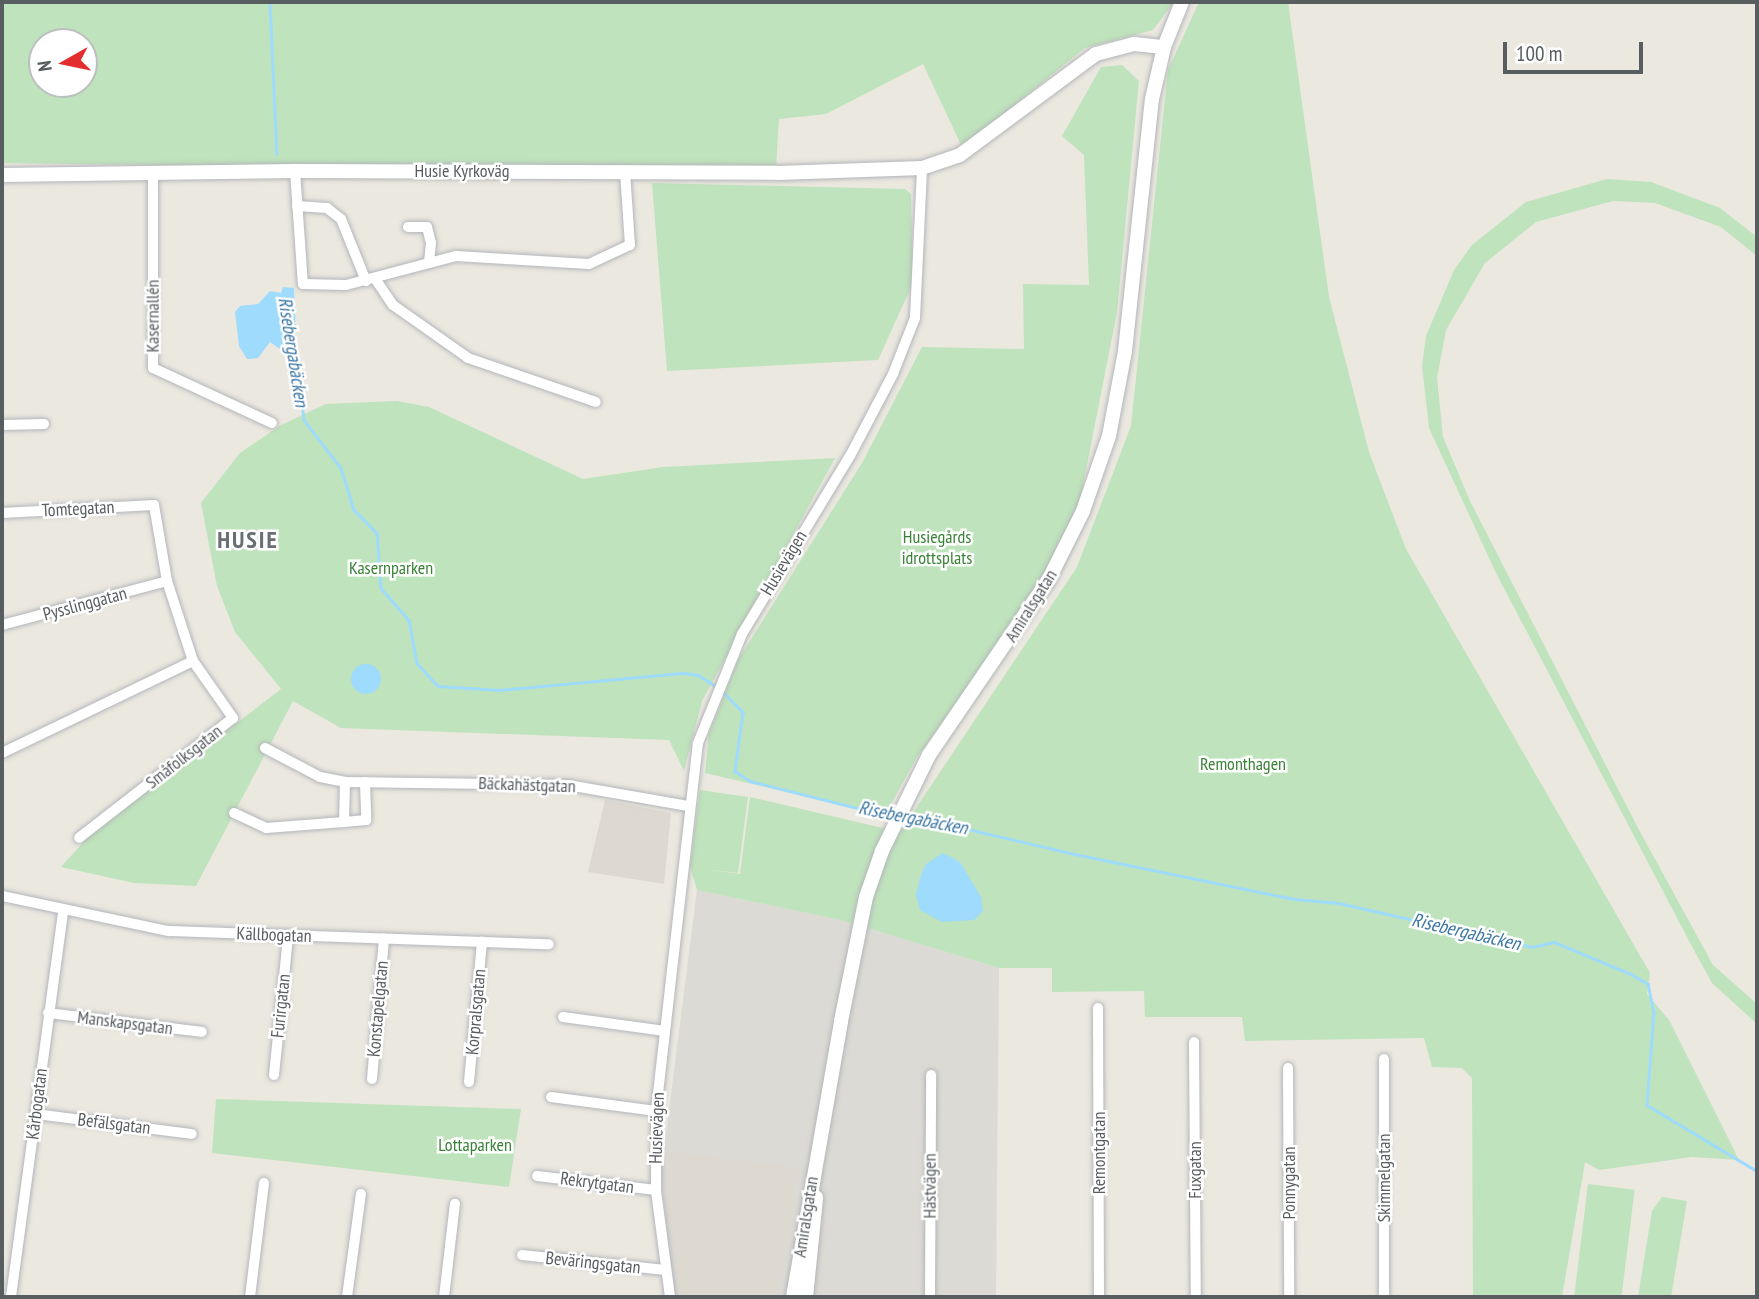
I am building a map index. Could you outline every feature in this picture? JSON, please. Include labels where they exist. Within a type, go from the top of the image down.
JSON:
[{"type":"street","points":[[922,168],[960,155],[1087,58],[1121,46],[1164,47],[1182,2]]},
{"type":"street","name":"Amiralsgatan","points":[[793,1297],[820,1137],[866,897],[889,834],[937,744],[1034,606],[1066,549],[1097,474],[1125,351],[1147,136],[1164,47]]},
{"type":"street","name":"Husie Kyrkoväg","points":[[2,175],[922,168]]},
{"type":"street","name":"Husievägen","points":[[670,1297],[656,1190],[656,1111],[688,806],[698,743],[723,673],[850,456],[896,367],[915,318],[922,168]]},
{"type":"street","points":[[295,171],[303,284],[371,281],[456,256],[589,264],[630,245],[625,172]]},
{"type":"street","name":"Kasernallén","points":[[153,174],[153,368],[272,423]]},
{"type":"street","points":[[297,206],[327,208],[341,219],[371,281],[393,305],[468,358],[596,402]]},
{"type":"street","points":[[408,227],[427,227],[431,243],[429,263]]},
{"type":"street","points":[[2,425],[44,424]]},
{"type":"street","name":"Tomtegatan","points":[[2,513],[153,505]]},
{"type":"street","name":"Småfolksgatan","points":[[79,838],[233,718],[193,661],[167,581],[153,505]]},
{"type":"street","name":"Pysslinggatan","points":[[2,625],[167,581]]},
{"type":"street","points":[[2,754],[193,661]]},
{"type":"street","name":"Bäckahästgatan","points":[[265,748],[320,778],[345,782],[568,785],[688,806]]},
{"type":"street","points":[[344,822],[345,782]]},
{"type":"street","points":[[234,813],[265,828],[366,820],[365,782]]},
{"type":"street","name":"Källbogatan","points":[[2,896],[168,931],[549,944]]},
{"type":"street","name":"Kårbogatan","points":[[11,1297],[63,910]]},
{"type":"street","name":"Furirgatan","points":[[274,1075],[288,936]]},
{"type":"street","name":"Konstapelgatan","points":[[372,1079],[384,939]]},
{"type":"street","name":"Korpralsgatan","points":[[470,1082],[482,942]]},
{"type":"street","name":"Remontgatan","points":[[1098,1008],[1099,1297]]},
{"type":"street","name":"Manskapsgatan","points":[[48,1013],[202,1032]]},
{"type":"street","points":[[564,1017],[664,1031]]},
{"type":"street","name":"Fuxgatan","points":[[1194,1042],[1196,1297]]},
{"type":"street","name":"Skimmelgatan","points":[[1384,1059],[1384,1297]]},
{"type":"street","name":"Ponnygatan","points":[[1288,1068],[1289,1297]]},
{"type":"street","name":"Hästvägen","points":[[930,1297],[931,1075]]},
{"type":"street","points":[[551,1097],[656,1111]]},
{"type":"street","name":"Befälsgatan","points":[[36,1114],[192,1134]]},
{"type":"street","name":"Amiralsgatan","points":[[806,1297],[820,1137]]},
{"type":"street","name":"Rekrytgatan","points":[[537,1176],[656,1190]]},
{"type":"street","points":[[250,1297],[264,1183]]},
{"type":"street","points":[[347,1297],[361,1194]]},
{"type":"street","points":[[444,1297],[456,1203]]},
{"type":"street","name":"Beväringsgatan","points":[[522,1255],[665,1270]]},
{"type":"shaded area","points":[[605,800],[671,813],[664,884],[588,872]]},
{"type":"shaded area","points":[[697,890],[841,920],[999,968],[996,1297],[674,1297],[661,1173]]},
{"type":"shaded area","points":[[668,1152],[800,1168],[778,1297],[681,1297],[668,1212]]},
{"type":"green space","points":[[2,2],[1174,2],[1153,30],[1085,48],[962,147],[923,64],[826,114],[779,119],[776,168],[593,171],[2,163]]},
{"type":"green space","name":"Remonthagen","points":[[1199,2],[1288,2],[1329,297],[1369,452],[1406,549],[1650,973],[1647,994],[1669,1020],[1739,1160],[1692,1157],[1599,1170],[1585,1162],[1562,1297],[1473,1297],[1472,1078],[1462,1068],[1432,1067],[1424,1038],[1245,1041],[1242,1017],[1145,1017],[1144,991],[1052,992],[1052,968],[999,968],[841,920],[697,890],[690,866],[700,790],[748,797],[738,873],[703,869],[740,874],[750,797],[900,832],[1077,567],[1131,426],[1168,70]]},
{"type":"green space","name":"Husiegårds idrottsplats","points":[[1122,65],[1139,81],[1117,312],[1079,506],[1031,604],[917,757],[885,815],[705,773],[709,734],[738,660],[862,463],[922,347],[1024,349],[1023,284],[1089,285],[1084,155],[1062,136],[1101,67]]},
{"type":"green space","points":[[1607,179],[1651,182],[1720,208],[1757,237],[1757,256],[1721,227],[1655,203],[1613,201],[1536,222],[1485,263],[1446,330],[1437,378],[1443,437],[1470,501],[1638,828],[1713,965],[1757,1004],[1757,1024],[1712,983],[1696,954],[1496,573],[1429,428],[1422,366],[1426,336],[1454,270],[1472,245],[1526,202]]},
{"type":"green space","points":[[652,183],[905,189],[911,194],[913,283],[878,360],[667,371]]},
{"type":"green space","name":"Kasernparken","points":[[397,401],[429,407],[583,479],[663,467],[835,458],[702,701],[684,771],[669,740],[341,728],[293,701],[196,886],[134,883],[61,867],[89,836],[281,689],[235,632],[217,586],[201,503],[240,453],[281,425],[326,404]]},
{"type":"green space","name":"Lottaparken","points":[[216,1099],[521,1109],[509,1187],[212,1153]]},
{"type":"green space","points":[[1588,1184],[1635,1190],[1621,1297],[1574,1297]]},
{"type":"green space","points":[[1662,1197],[1687,1201],[1671,1297],[1638,1297],[1652,1211]]},
{"type":"water","points":[[283,287],[294,288],[297,361],[270,342],[258,358],[247,359],[239,346],[235,312],[240,306],[258,304],[270,291],[281,293]]},
{"type":"water","points":[[366,664],[377,668],[381,679],[377,690],[366,694],[355,690],[351,679],[355,668]]},
{"type":"water","points":[[943,853],[960,862],[981,897],[983,911],[974,920],[942,922],[920,910],[916,895],[921,875],[926,864]]},
{"type":"waterway","name":"Risebergabäcken","points":[[270,2],[277,154]]},
{"type":"waterway","name":"Risebergabäcken","points":[[297,360],[304,420],[341,468],[354,510],[377,533],[381,588],[409,620],[417,663],[438,686],[500,690],[684,673],[698,675],[717,687]]},
{"type":"waterway","name":"Risebergabäcken","points":[[722,691],[743,712],[735,771],[750,781],[885,815],[888,809],[894,811]]},
{"type":"waterway","name":"Risebergabäcken","points":[[904,814],[1070,853],[1295,899],[1339,903],[1532,947],[1554,942],[1631,974],[1648,984],[1654,1012],[1647,1105],[1757,1171]]},
{"type":"district","name":"HUSIE","points":[[248,540]]}]
